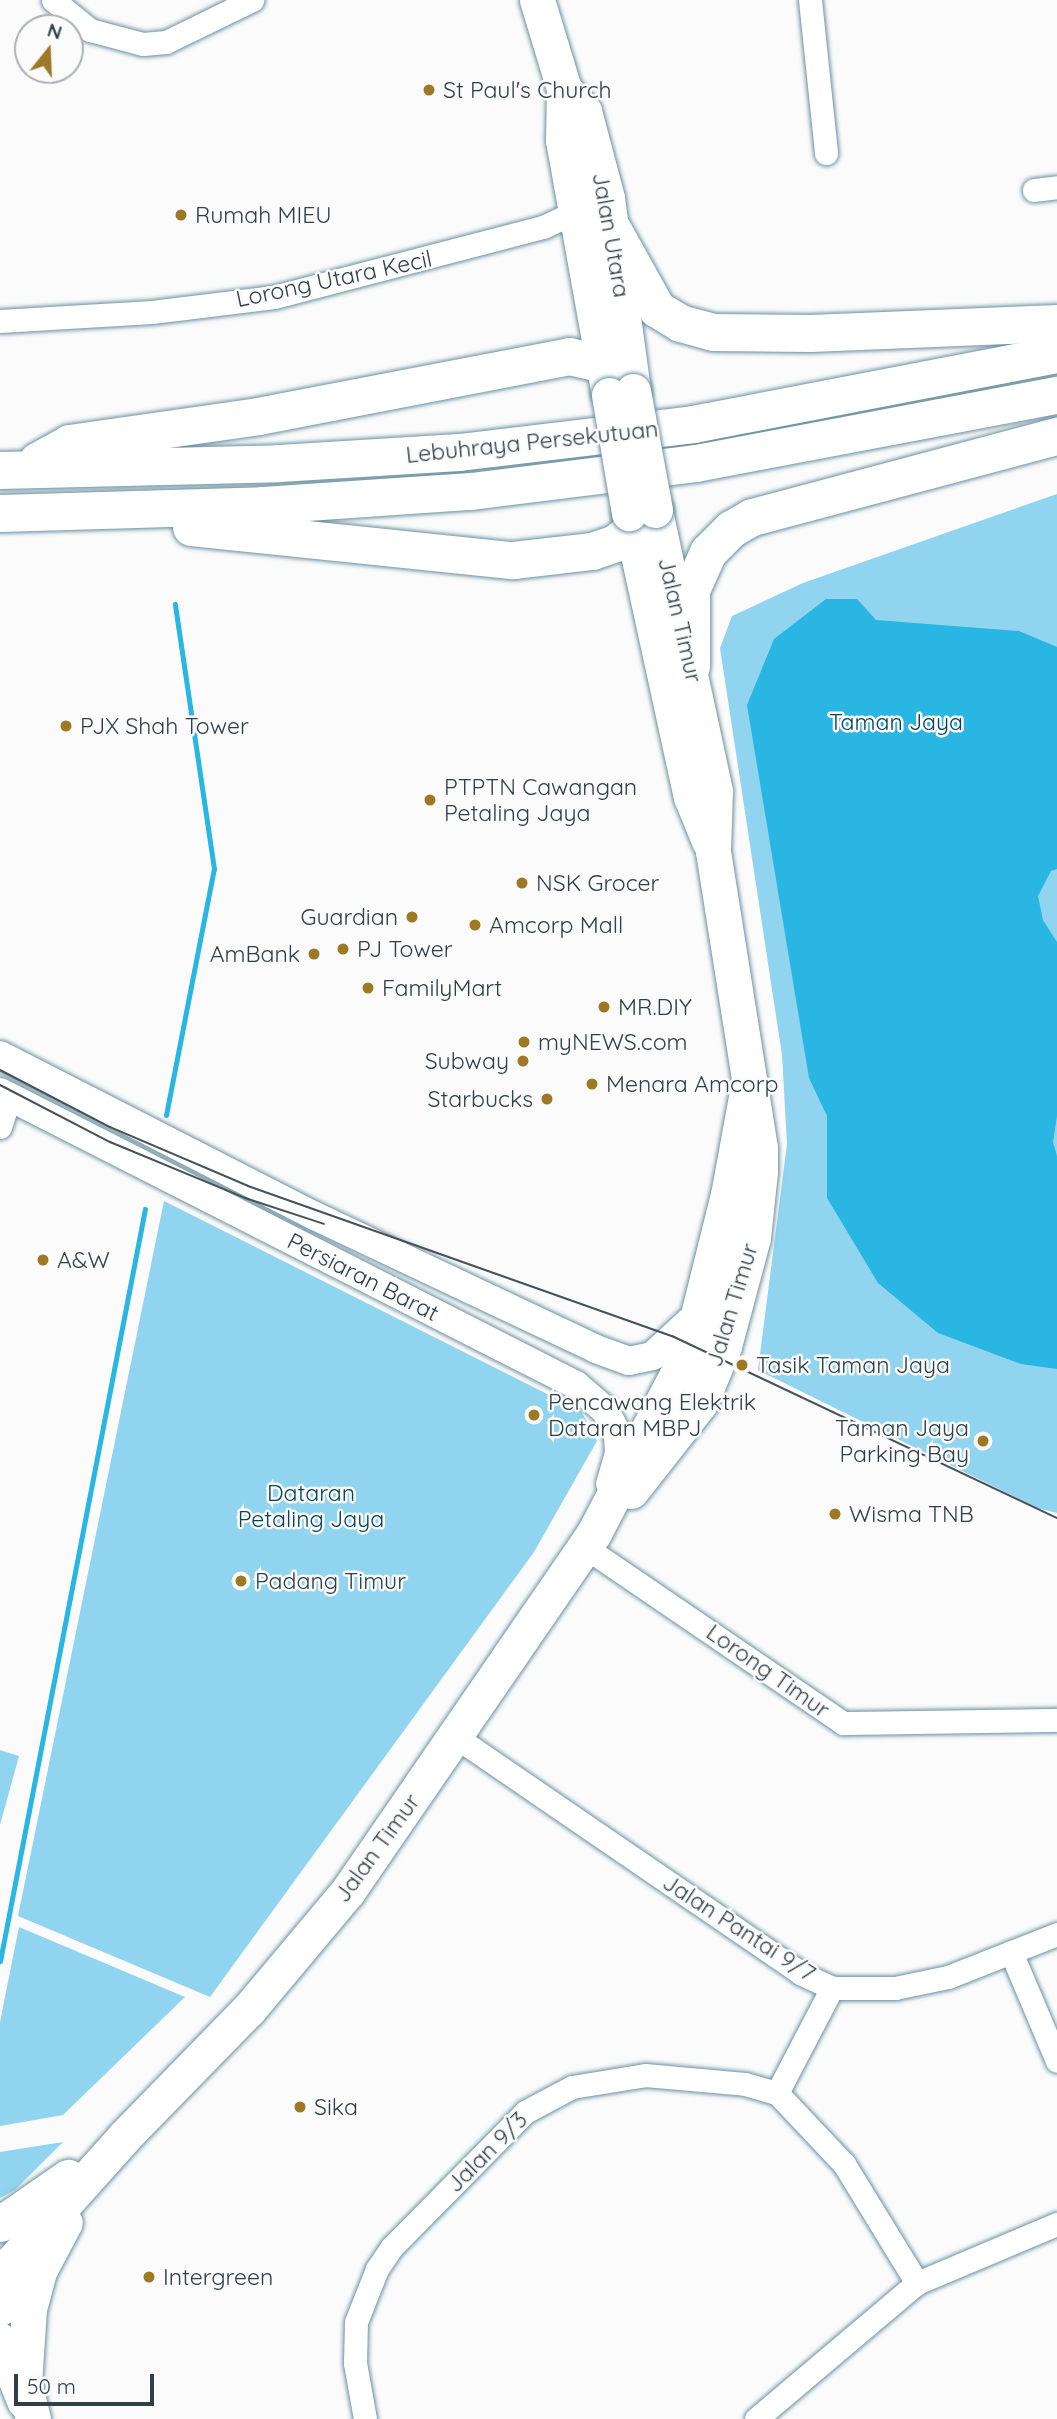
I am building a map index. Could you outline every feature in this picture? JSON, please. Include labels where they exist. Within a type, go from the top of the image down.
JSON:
[{"type":"highway","points":[[613,230],[657,309],[680,323],[713,332],[1057,323]]},
{"type":"highway","name":"Lebuhraya Persekutuan","points":[[12,469],[279,463],[459,452],[693,424],[1057,354]]},
{"type":"highway","points":[[12,469],[69,443],[258,416],[569,356],[615,383]]},
{"type":"highway","name":"Lebuhraya Persekutuan","points":[[16,513],[263,505],[471,491],[696,463],[1057,395]]},
{"type":"highway","points":[[691,666],[691,590],[708,552],[730,529],[752,517],[1057,436]]},
{"type":"highway","points":[[16,513],[513,560],[592,551],[615,543],[639,517]]},
{"type":"main road","name":"Jalan Utara","points":[[537,0],[564,89],[563,140],[615,383]]},
{"type":"main road","name":"Jalan Utara","points":[[564,89],[584,111],[613,230],[615,383]]},
{"type":"main road","name":"Jalan Timur","points":[[615,383],[691,797],[713,851]]},
{"type":"main road","name":"Jalan Timur","points":[[0,2329],[1,2286],[13,2261],[125,2136],[249,2009],[305,1944],[397,1825],[453,1735],[590,1540],[663,1455],[700,1403],[724,1346],[753,1238],[760,1148],[713,851],[715,791],[691,666],[639,517]]},
{"type":"main road","name":"Jalan Timur","points":[[590,1540],[671,1390],[701,1311],[749,1081]]},
{"type":"main road","name":"Jalan Timur","points":[[0,2224],[125,2136]]},
{"type":"main road","points":[[33,2419],[24,2384],[24,2343],[39,2271],[63,2225],[125,2136]]},
{"type":"street","points":[[53,0],[90,30],[143,44],[166,42],[252,0]]},
{"type":"street","points":[[810,0],[826,153]]},
{"type":"street","points":[[1034,190],[1057,187]]},
{"type":"street","name":"Lorong Utara Kecil","points":[[0,321],[152,313],[274,298],[543,227],[577,212]]},
{"type":"street","name":"Persiaran Barat","points":[[0,1055],[327,1222],[596,1349],[629,1361],[652,1356],[701,1311]]},
{"type":"street","points":[[0,1127],[5,1095]]},
{"type":"street","name":"Persiaran Barat","points":[[5,1095],[576,1385],[605,1410],[618,1435],[619,1453],[590,1540]]},
{"type":"street","name":"Lorong Timur","points":[[590,1540],[844,1723],[1057,1720]]},
{"type":"street","name":"Jalan Pantai 9/7","points":[[453,1735],[800,1972],[832,1988],[895,1988],[948,1977],[1057,1934]]},
{"type":"street","points":[[1011,1952],[1057,2061]]},
{"type":"street","points":[[832,1988],[777,2093],[844,2164],[916,2283]]},
{"type":"street","name":"Jalan 9/3","points":[[365,2419],[357,2384],[356,2322],[377,2269],[392,2247],[525,2112],[572,2087],[645,2075],[734,2082],[777,2093]]},
{"type":"street","points":[[756,2419],[916,2283],[1057,2224]]},
{"type":"street","points":[[0,2329],[17,2395],[33,2419]]},
{"type":"green space","name":"Taman Jaya","points":[[1057,494],[1057,1513],[1037,1508],[758,1370],[787,1144],[782,1055],[720,648],[732,616],[803,583]]},
{"type":"green space","name":"Dataran Petaling Jaya","points":[[164,1201],[581,1411],[597,1441],[534,1552],[210,1997],[18,1916]]},
{"type":"green space","points":[[0,1750],[19,1756],[0,1825]]},
{"type":"green space","points":[[19,1927],[185,1997],[63,2115],[0,2126],[0,2022]]},
{"type":"green space","points":[[63,2142],[15,2190],[0,2198],[0,2152]]},
{"type":"shaded area","name":"Taman Jaya","points":[[826,599],[857,599],[876,620],[1019,631],[1057,647],[1057,869],[1051,871],[1038,896],[1043,920],[1057,942],[1057,1116],[1053,1142],[1057,1156],[1057,1369],[1021,1364],[938,1333],[878,1283],[827,1198],[827,1116],[809,1078],[747,705],[774,639]]},
{"type":"waterway","points":[[166,1115],[214,869],[175,604]]},
{"type":"waterway","points":[[0,1961],[145,1209]]},
{"type":"tram line","points":[[0,1070],[110,1127],[248,1186],[672,1336],[1057,1518]]},
{"type":"tram line","points":[[0,1085],[110,1142],[245,1198],[324,1224]]},
{"type":"place","name":"St Paul's Church","points":[[429,90]]},
{"type":"place","name":"Rumah MIEU","points":[[181,215]]},
{"type":"place","name":"PJX Shah Tower","points":[[66,726]]},
{"type":"place","name":"PTPTN Cawangan Petaling Jaya","points":[[430,800]]},
{"type":"place","name":"NSK Grocer","points":[[522,883]]},
{"type":"place","name":"Guardian","points":[[412,917]]},
{"type":"place","name":"Amcorp Mall","points":[[475,925]]},
{"type":"place","name":"PJ Tower","points":[[343,949]]},
{"type":"place","name":"AmBank","points":[[314,954]]},
{"type":"place","name":"FamilyMart","points":[[368,988]]},
{"type":"place","name":"MR.DIY","points":[[604,1007]]},
{"type":"place","name":"myNEWS.com","points":[[524,1042]]},
{"type":"place","name":"Subway","points":[[523,1061]]},
{"type":"place","name":"Menara Amcorp","points":[[592,1084]]},
{"type":"place","name":"Starbucks","points":[[547,1099]]},
{"type":"place","name":"A&W","points":[[43,1260]]},
{"type":"place","name":"Tasik Taman Jaya","points":[[742,1365]]},
{"type":"place","name":"Pencawang Elektrik Dataran MBPJ","points":[[534,1415]]},
{"type":"place","name":"Taman Jaya Parking Bay","points":[[983,1441]]},
{"type":"place","name":"Wisma TNB","points":[[835,1514]]},
{"type":"place","name":"Padang Timur","points":[[241,1581]]},
{"type":"place","name":"Sika","points":[[300,2107]]},
{"type":"place","name":"Intergreen","points":[[149,2277]]}]
